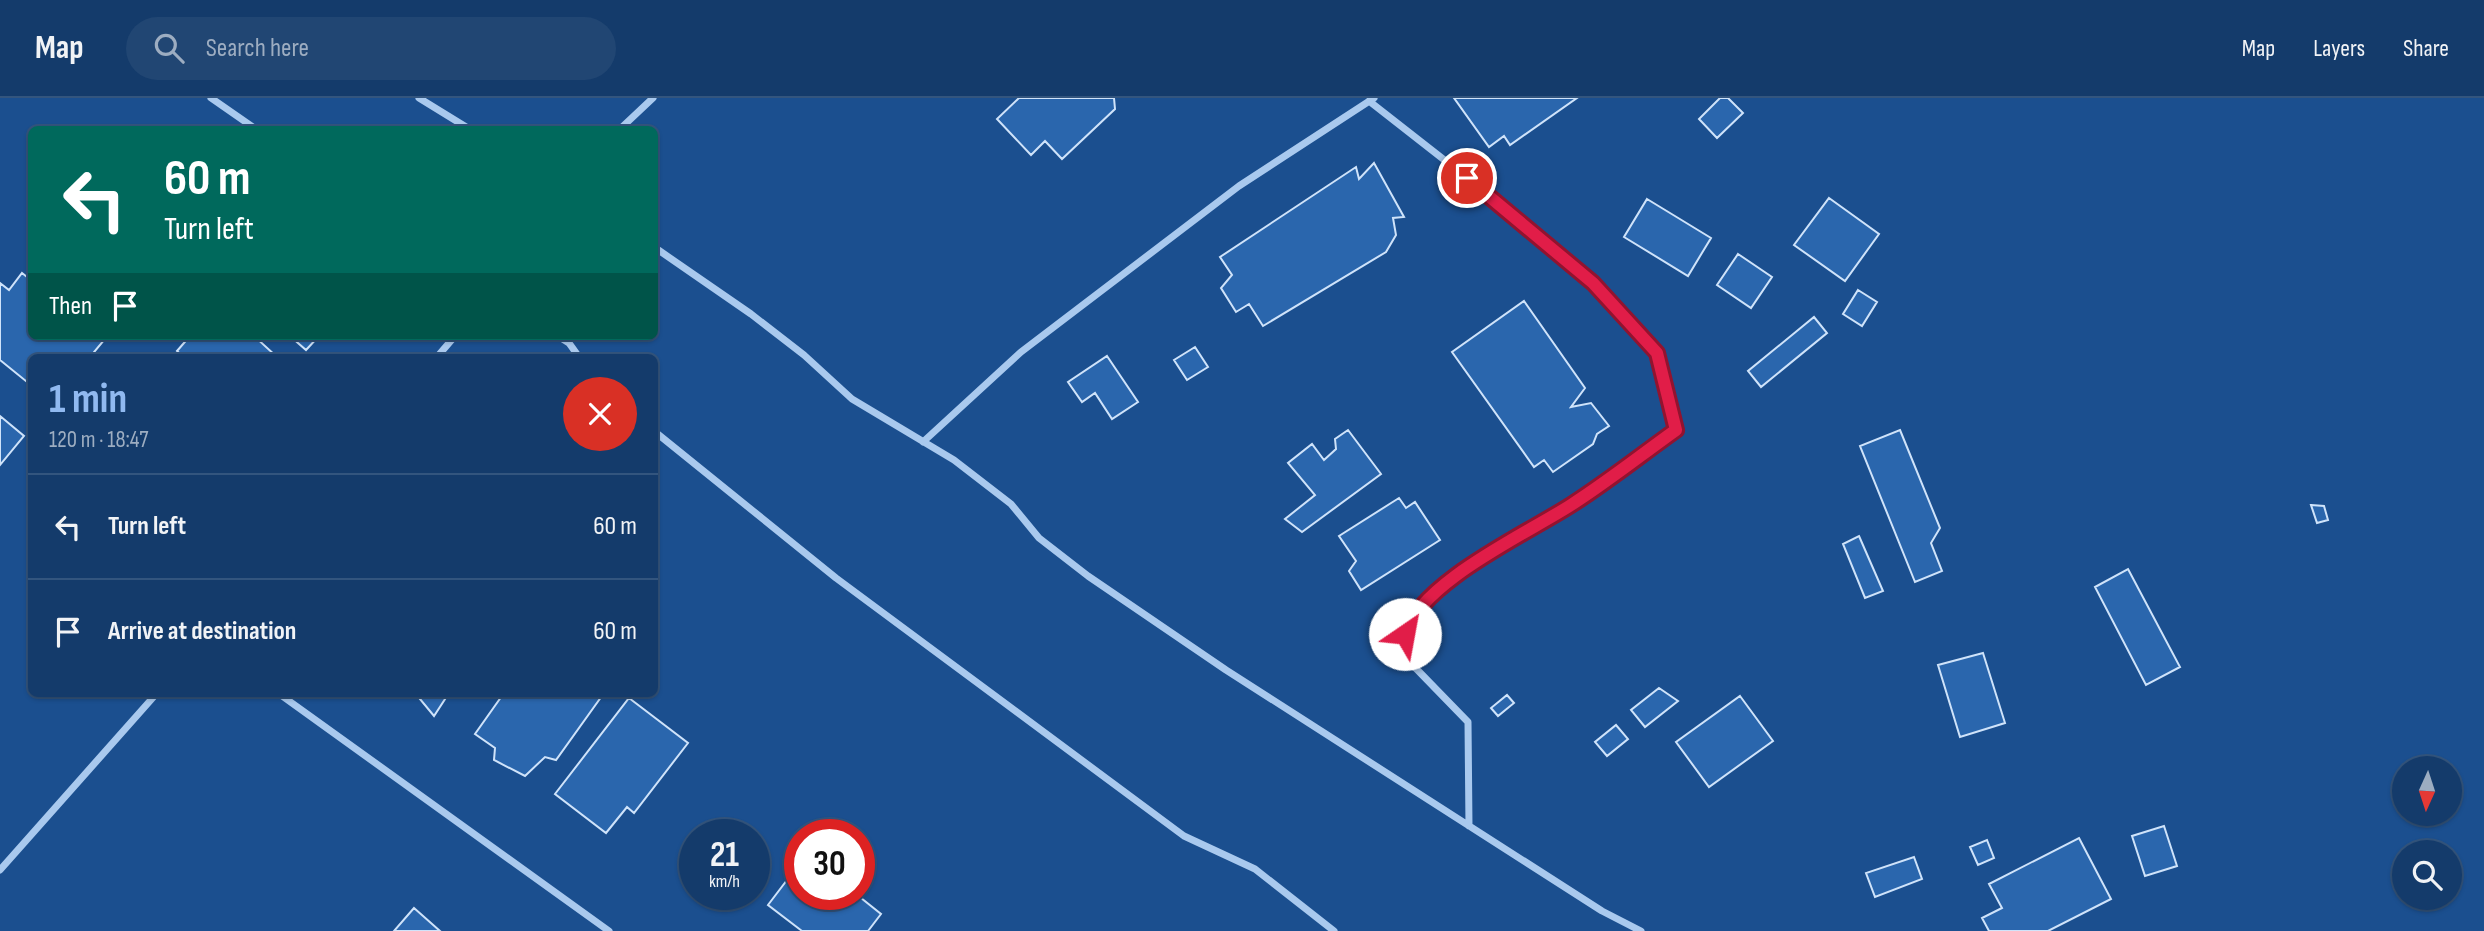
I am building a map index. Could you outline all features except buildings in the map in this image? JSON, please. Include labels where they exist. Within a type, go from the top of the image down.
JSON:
[{"type":"street","points":[[211,98],[251,126]]},
{"type":"street","points":[[419,98],[464,126]]},
{"type":"street","points":[[623,126],[653,98]]},
{"type":"street","points":[[923,442],[1043,336],[1239,186],[1371,100],[1507,209],[1593,283],[1657,353],[1676,430],[1571,505],[1474,562],[1410,617],[1399,651],[1468,722],[1469,826]]},
{"type":"street","points":[[658,250],[751,314],[804,355],[852,399],[954,460],[1011,504],[1039,538],[1088,576],[1226,670],[1469,826],[1602,911],[1641,931]]},
{"type":"street","points":[[439,354],[451,340]]},
{"type":"street","points":[[564,340],[577,354]]},
{"type":"street","points":[[658,434],[836,578],[1184,836],[1255,869],[1334,931]]},
{"type":"street","points":[[0,870],[153,697]]},
{"type":"street","points":[[284,697],[609,931]]},
{"type":"route","points":[[1405,634],[1410,617],[1474,562],[1571,505],[1676,430],[1657,353],[1593,283],[1467,178]]}]
